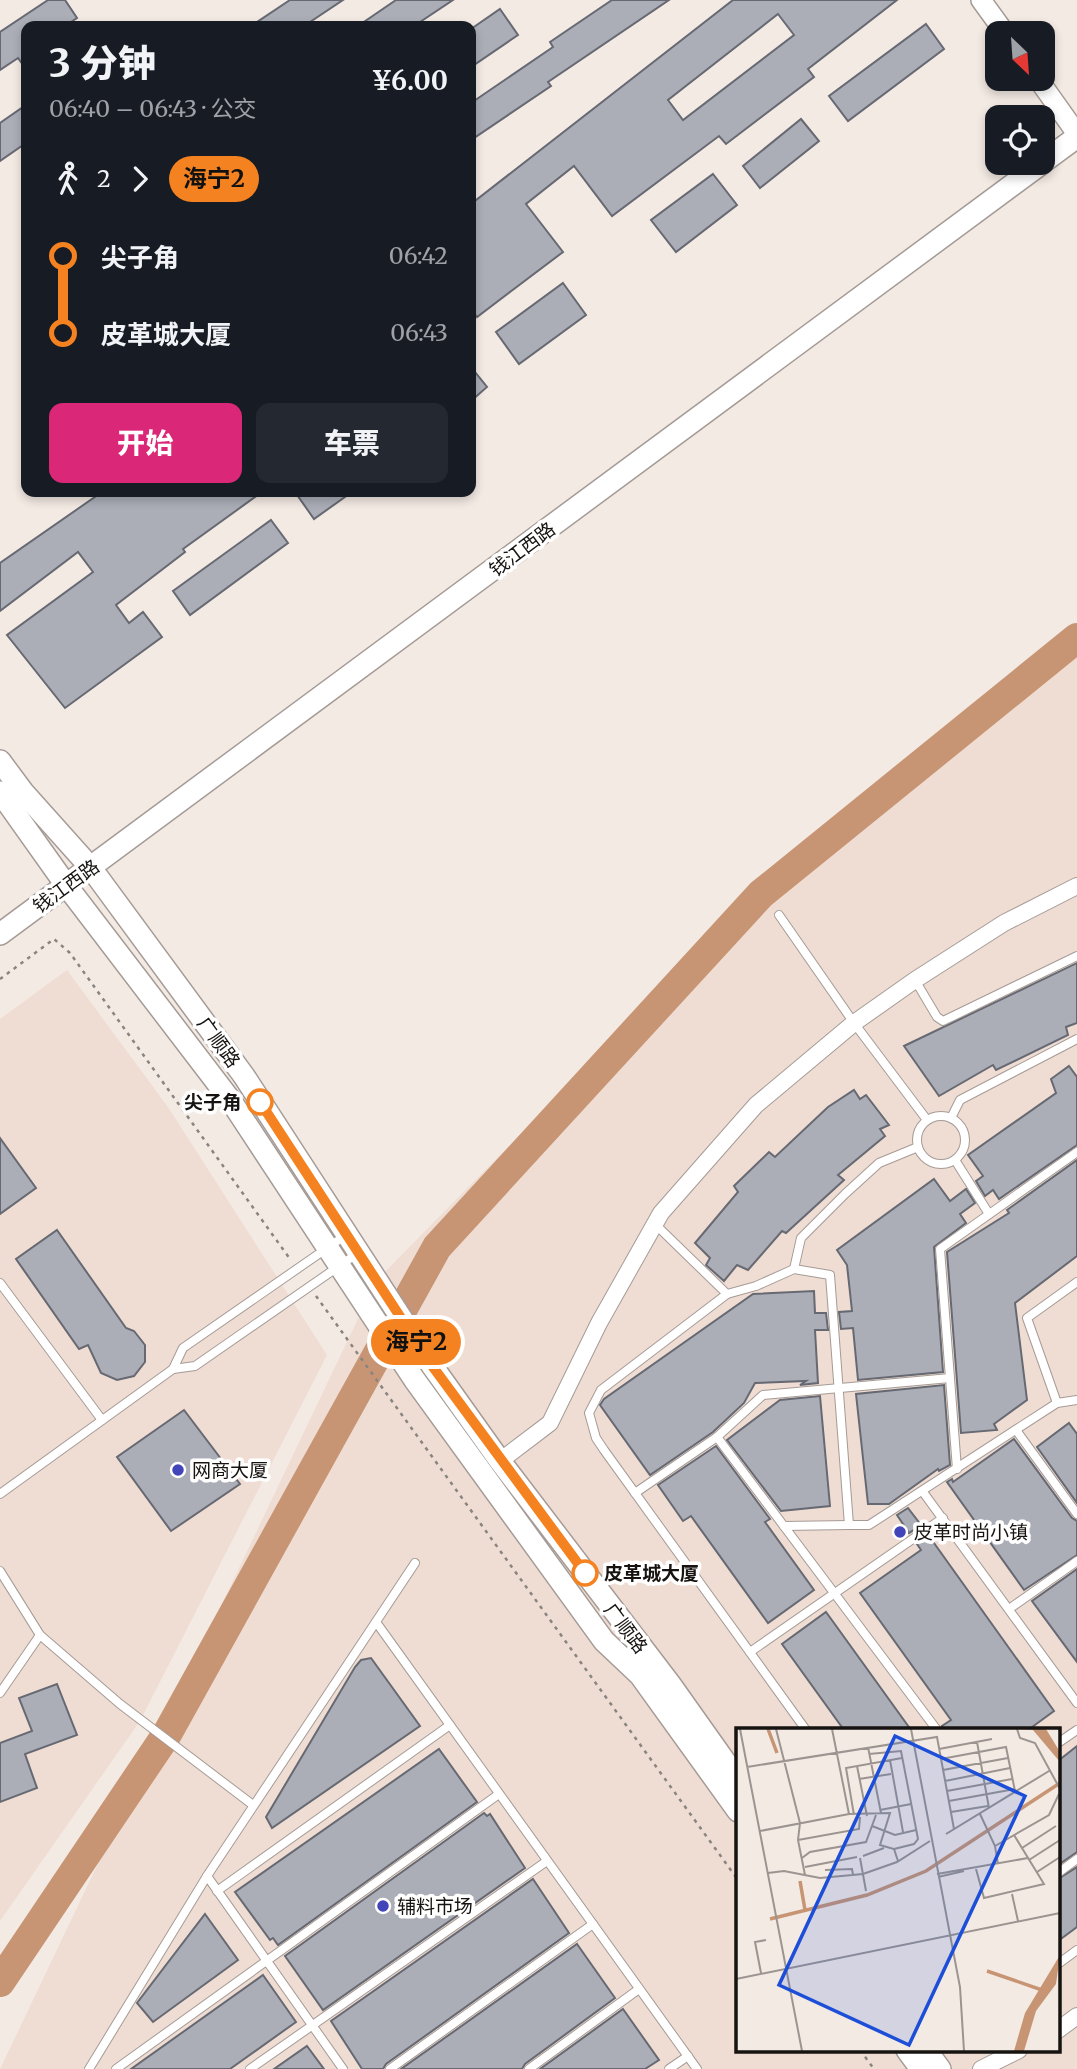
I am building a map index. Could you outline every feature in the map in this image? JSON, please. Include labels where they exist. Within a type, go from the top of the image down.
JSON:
[{"type":"main road","name":"钱江西路","points":[[1055,152],[1077,135]]},
{"type":"main road","name":"钱江西路","points":[[0,934],[1025,175]]},
{"type":"main road","name":"广顺路","points":[[0,761],[23,792],[91,868],[244,1076],[433,1367],[500,1461],[670,1684],[736,1779]]},
{"type":"main road","name":"广顺路","points":[[0,792],[66,885],[231,1101],[414,1379],[604,1641],[640,1675],[736,1810]]},
{"type":"main road","points":[[908,2052],[921,2069]]},
{"type":"main road","points":[[927,2052],[940,2069]]},
{"type":"street","points":[[981,0],[996,21]]},
{"type":"street","points":[[1046,91],[1077,135]]},
{"type":"street","points":[[500,1461],[550,1423],[599,1323],[655,1224],[755,1105],[853,1023],[915,980],[1004,923],[1077,886]]},
{"type":"street","points":[[1060,2029],[1077,2016]]},
{"type":"street","points":[[981,2069],[1015,2052]]},
{"type":"lane","points":[[779,915],[853,1023],[927,1120]]},
{"type":"lane","points":[[915,980],[937,1017],[943,1021],[1077,956]]},
{"type":"lane","points":[[951,1118],[960,1100],[1077,1038]]},
{"type":"lane","points":[[935,1117],[951,1118],[963,1130],[964,1146],[955,1160],[933,1163],[921,1154],[918,1132],[927,1120],[935,1117]]},
{"type":"lane","points":[[794,1269],[801,1238],[845,1194],[879,1163],[918,1147]]},
{"type":"lane","points":[[957,1469],[940,1249],[1077,1152]]},
{"type":"lane","points":[[955,1160],[989,1214]]},
{"type":"lane","points":[[655,1224],[727,1294]]},
{"type":"lane","points":[[0,1494],[173,1370],[195,1366],[309,1286],[333,1257],[346,1235]]},
{"type":"lane","points":[[173,1370],[183,1348],[297,1269],[333,1257],[358,1253]]},
{"type":"lane","points":[[805,1728],[596,1438],[589,1413],[601,1390],[727,1294],[756,1286],[794,1269],[830,1275],[849,1525]]},
{"type":"lane","points":[[1057,1403],[1027,1318],[1077,1282]]},
{"type":"lane","points":[[0,1283],[102,1420]]},
{"type":"lane","points":[[635,1493],[717,1437],[763,1395],[950,1378]]},
{"type":"lane","points":[[784,1527],[869,1525],[1057,1403],[1077,1400]]},
{"type":"lane","points":[[1016,1430],[1077,1514]]},
{"type":"lane","points":[[717,1437],[935,1728]]},
{"type":"lane","points":[[923,1492],[1077,1703]]},
{"type":"lane","points":[[750,1652],[943,1518]]},
{"type":"lane","points":[[1009,1609],[1077,1561]]},
{"type":"lane","points":[[89,2069],[206,1876],[415,1563]]},
{"type":"lane","points":[[0,1571],[40,1636],[120,1704],[253,1805]]},
{"type":"lane","points":[[376,1622],[697,2069]]},
{"type":"lane","points":[[0,1693],[40,1636]]},
{"type":"lane","points":[[217,1891],[450,1725]]},
{"type":"lane","points":[[1060,1742],[1077,1730]]},
{"type":"lane","points":[[116,2069],[499,1794]]},
{"type":"lane","points":[[1060,1872],[1077,1859]]},
{"type":"lane","points":[[250,2069],[547,1861]]},
{"type":"lane","points":[[206,1876],[343,2069]]},
{"type":"lane","points":[[390,2069],[593,1924]]},
{"type":"lane","points":[[1060,1963],[1077,1950]]},
{"type":"lane","points":[[529,2069],[639,1989]]},
{"type":"lane","points":[[669,2069],[688,2056]]},
{"type":"path","points":[[0,979],[54,939],[70,953],[297,1269]]},
{"type":"path","points":[[309,1286],[736,1879]]},
{"type":"path","points":[[861,2052],[874,2069]]},
{"type":"shaded area","points":[[1077,651],[1077,2069],[0,2069],[376,1281],[748,903]]},
{"type":"shaded area","points":[[67,970],[168,1107],[327,1355],[140,1721],[0,1921],[0,1019]]},
{"type":"building","points":[[48,0],[65,0],[77,18],[72,21],[21,21],[21,62],[18,58],[0,70],[0,32]]},
{"type":"building","points":[[290,0],[343,0],[312,21],[258,21]]},
{"type":"building","points":[[396,0],[453,0],[422,21],[365,21]]},
{"type":"building","points":[[612,0],[669,0],[548,82],[551,86],[476,137],[476,100],[553,47],[550,42]]},
{"type":"building","points":[[733,0],[897,0],[808,69],[814,77],[726,144],[719,136],[612,216],[574,166],[526,204],[563,252],[477,317],[476,200]],"holes":[[[778,14],[794,35],[683,120],[668,100]]]},
{"type":"building","points":[[500,9],[518,35],[476,64],[476,26]]},
{"type":"building","points":[[926,24],[944,49],[848,121],[829,96]]},
{"type":"building","points":[[21,108],[21,146],[0,161],[0,123]]},
{"type":"building","points":[[801,119],[819,141],[760,188],[743,166]]},
{"type":"building","points":[[713,174],[737,205],[676,252],[651,220]]},
{"type":"building","points":[[563,283],[586,315],[519,364],[496,332]]},
{"type":"building","points":[[476,373],[487,387],[476,397]]},
{"type":"building","points":[[95,497],[255,497],[183,549],[185,552],[116,605],[129,623],[143,612],[162,637],[65,708],[7,635],[93,572],[78,552],[0,611],[0,563]]},
{"type":"building","points":[[299,497],[345,497],[314,519]]},
{"type":"building","points":[[271,520],[288,543],[190,615],[173,591]]},
{"type":"building","points":[[1077,963],[1077,1023],[1066,1027],[1068,1035],[996,1070],[993,1065],[939,1096],[904,1046]]},
{"type":"building","points":[[1069,1066],[1077,1077],[1077,1145],[999,1199],[993,1190],[985,1196],[976,1181],[983,1176],[968,1155],[1056,1093],[1051,1079]]},
{"type":"building","points":[[854,1090],[860,1099],[866,1095],[889,1125],[880,1129],[885,1136],[838,1175],[844,1180],[786,1233],[782,1231],[748,1270],[737,1265],[724,1281],[706,1265],[710,1258],[695,1243],[738,1192],[734,1186],[769,1152],[775,1157],[828,1107]]},
{"type":"building","points":[[0,1138],[36,1188],[0,1214]]},
{"type":"building","points":[[1077,1160],[1077,1256],[1015,1303],[1027,1400],[994,1424],[997,1430],[961,1433],[947,1252],[1009,1213],[1007,1210]]},
{"type":"building","points":[[934,1179],[950,1201],[966,1189],[975,1203],[960,1214],[966,1223],[934,1247],[943,1372],[858,1380],[853,1328],[841,1329],[839,1312],[852,1311],[847,1265],[837,1250]]},
{"type":"building","points":[[57,1230],[126,1328],[134,1331],[145,1345],[145,1362],[134,1376],[117,1380],[101,1373],[88,1345],[79,1349],[16,1259]]},
{"type":"building","points":[[814,1291],[815,1313],[826,1313],[828,1330],[815,1330],[818,1383],[755,1383],[744,1403],[713,1432],[650,1475],[600,1405],[604,1399],[753,1294]]},
{"type":"building","points":[[944,1385],[950,1465],[939,1471],[938,1469],[889,1504],[868,1504],[856,1394]]},
{"type":"building","points":[[820,1396],[830,1506],[781,1511],[727,1440],[780,1400]]},
{"type":"building","name":"网商大厦","points":[[184,1410],[240,1484],[171,1531],[117,1457]]},
{"type":"building","points":[[1069,1423],[1077,1434],[1077,1503],[1037,1447]]},
{"type":"building","points":[[1014,1439],[1072,1518],[1077,1521],[1077,1555],[1024,1590],[947,1482],[952,1479],[953,1482]]},
{"type":"building","points":[[716,1446],[770,1519],[765,1522],[814,1590],[768,1623],[691,1516],[683,1521],[658,1485]]},
{"type":"building","points":[[908,1508],[921,1525],[909,1533],[897,1515]]},
{"type":"building","points":[[929,1536],[1054,1711],[1031,1728],[942,1728],[951,1720],[860,1593],[921,1550],[917,1544]]},
{"type":"building","points":[[1077,1569],[1077,1662],[1032,1601]]},
{"type":"building","points":[[826,1612],[910,1728],[843,1728],[782,1644]]},
{"type":"building","points":[[371,1658],[420,1726],[272,1828],[266,1817],[355,1667],[361,1660]]},
{"type":"building","points":[[57,1684],[77,1735],[25,1754],[37,1788],[0,1802],[0,1743],[32,1731],[19,1698]]},
{"type":"building","points":[[1077,1746],[1077,1852],[1060,1864],[1060,1759]]},
{"type":"building","points":[[439,1749],[477,1802],[278,1945],[273,1938],[270,1940],[235,1892]]},
{"type":"building","points":[[484,1813],[487,1816],[490,1814],[525,1868],[323,2010],[285,1956]]},
{"type":"building","points":[[1077,1867],[1077,1927],[1060,1940],[1060,1878]]},
{"type":"building","points":[[533,1879],[569,1933],[386,2064],[383,2069],[362,2069],[331,2021]]},
{"type":"building","points":[[205,1914],[238,1960],[153,2022],[137,2003]]},
{"type":"building","points":[[577,1944],[615,1998],[525,2064],[522,2069],[401,2069]]},
{"type":"building","points":[[263,1975],[296,2022],[230,2069],[131,2069]]},
{"type":"building","points":[[623,2009],[659,2060],[645,2069],[540,2069]]},
{"type":"building","points":[[307,2046],[324,2069],[274,2069]]},
{"type":"waterway","points":[[0,1982],[167,1734],[437,1247],[761,894],[1077,638]]},
{"type":"bus line","name":"海宁2","points":[[260,1102],[433,1367],[585,1573]]},
{"type":"place","name":"尖子角","points":[[260,1102]]},
{"type":"place","name":"网商大厦","points":[[178,1470]]},
{"type":"place","name":"皮革时尚小镇","points":[[900,1532]]},
{"type":"place","name":"皮革城大厦","points":[[585,1573]]},
{"type":"place","name":"辅料市场","points":[[383,1906]]}]
